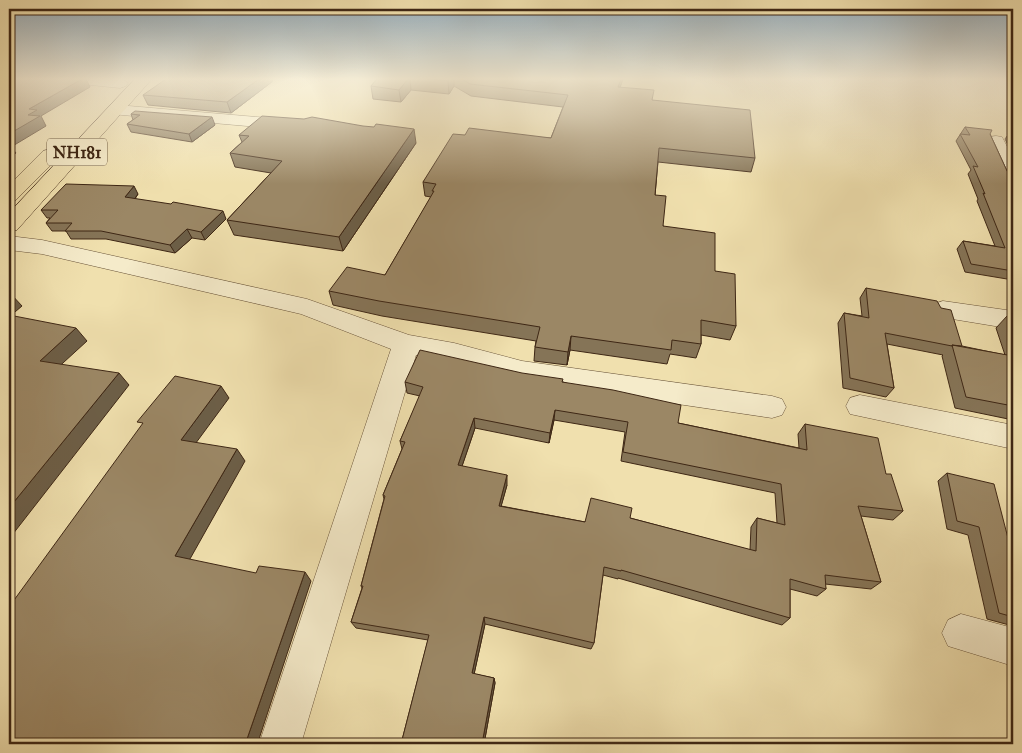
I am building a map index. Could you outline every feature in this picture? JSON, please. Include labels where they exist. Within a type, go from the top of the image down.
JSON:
[{"type":"highway","name":"NH181","points":[[9,196],[89,114]]},
{"type":"highway","name":"NH181","points":[[9,225],[113,114]]},
{"type":"street","points":[[180,114],[308,126]]},
{"type":"street","points":[[996,141],[1012,174]]},
{"type":"street","points":[[9,243],[42,247],[307,307],[406,344],[454,353],[522,371],[772,408]]},
{"type":"street","points":[[943,310],[1013,320]]},
{"type":"street","points":[[280,744],[406,344]]},
{"type":"street","points":[[860,406],[1013,437]]},
{"type":"street","points":[[961,634],[1013,647]]},
{"type":"building","points":[[9,114],[40,116],[9,134]]},
{"type":"building","points":[[132,114],[175,114],[212,117],[189,134],[127,124],[140,115]]},
{"type":"building","points":[[560,114],[750,114],[755,158],[659,148],[655,195],[666,196],[663,226],[715,233],[715,271],[735,274],[736,326],[701,320],[701,344],[672,340],[671,350],[571,336],[568,352],[535,347],[540,327],[329,291],[347,267],[385,275],[434,191],[432,191],[436,184],[423,182],[453,134],[465,135],[469,128],[551,138]]},
{"type":"building","points":[[262,116],[304,119],[312,117],[363,126],[374,127],[376,124],[414,129],[339,237],[227,220],[282,161],[230,153],[249,136],[239,135]]},
{"type":"building","points":[[965,127],[992,130],[990,134],[1007,171],[1013,177],[1013,271],[971,264],[963,241],[1005,248],[973,166],[978,167],[960,134],[970,135]]},
{"type":"building","points":[[66,184],[134,186],[125,197],[171,204],[173,202],[223,211],[201,232],[187,229],[170,245],[101,231],[65,231],[72,223],[46,223],[58,210],[41,210]]},
{"type":"building","points":[[866,288],[937,301],[941,308],[951,310],[962,346],[952,346],[885,333],[894,388],[850,378],[844,313],[869,318]]},
{"type":"building","points":[[9,315],[76,328],[40,361],[119,373],[9,508]]},
{"type":"building","points":[[1007,316],[1013,317],[1013,334]]},
{"type":"building","points":[[952,345],[1013,356],[1013,406],[966,397]]},
{"type":"building","points":[[420,350],[522,373],[563,379],[562,382],[613,390],[681,405],[678,423],[807,450],[805,424],[878,438],[886,474],[891,474],[903,511],[858,506],[881,582],[825,575],[826,589],[790,579],[790,618],[621,570],[604,567],[594,643],[484,617],[472,673],[494,678],[482,744],[401,744],[429,635],[351,622],[363,586],[361,586],[385,496],[383,495],[405,442],[400,441],[423,387],[405,382]],"holes":[[[555,410],[628,422],[623,452],[781,484],[785,525],[757,518],[756,551],[630,518],[632,508],[591,498],[585,522],[499,506],[507,475],[458,465],[474,418],[550,433]]]},
{"type":"building","points":[[175,376],[221,386],[181,440],[237,449],[175,556],[256,573],[259,566],[305,572],[247,739],[255,741],[254,744],[9,744],[9,607],[143,423],[137,422]]},
{"type":"building","points":[[947,473],[994,484],[1009,542],[1013,543],[1013,617],[999,613],[979,527],[957,521]]}]
